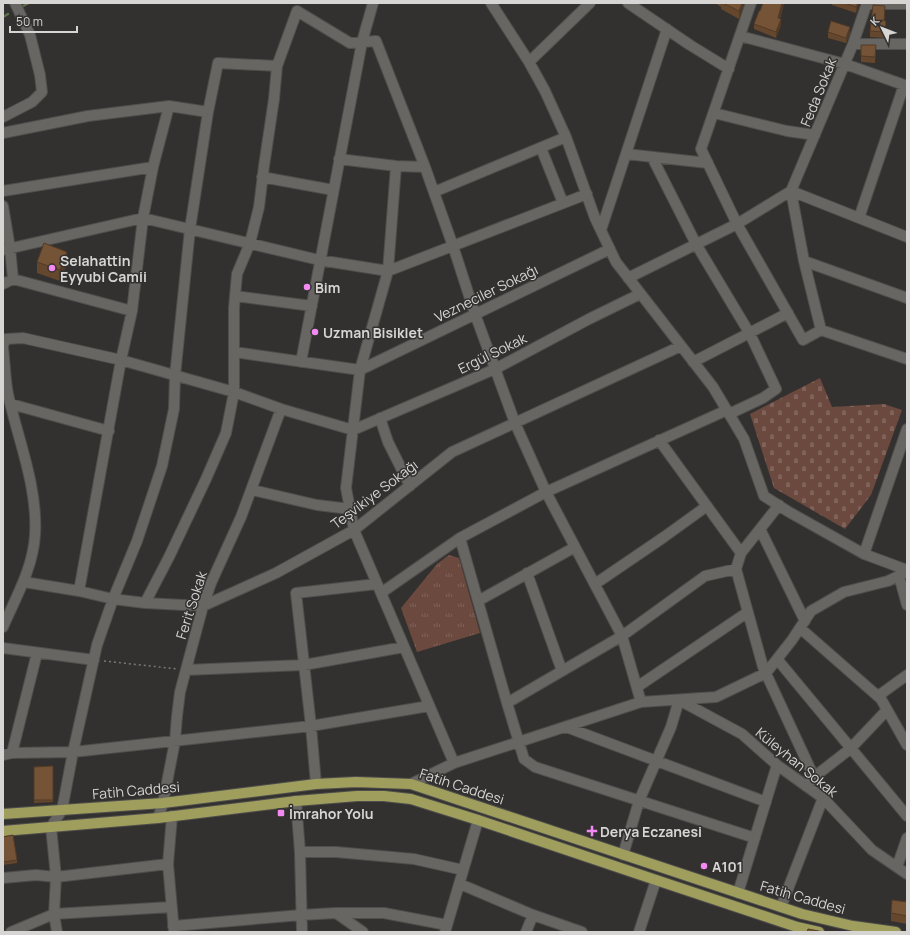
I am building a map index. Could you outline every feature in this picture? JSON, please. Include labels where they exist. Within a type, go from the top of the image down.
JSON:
[{"type":"main road","name":"Fatih Caddesi","points":[[3,814],[163,803],[316,784],[356,782],[411,784],[802,914],[853,926],[896,932]]},
{"type":"main road","points":[[230,794],[232,809]]},
{"type":"main road","points":[[3,831],[158,818],[296,801],[357,796],[384,796],[411,799],[478,820],[804,930],[819,932]]},
{"type":"street","points":[[3,117],[32,102],[42,92],[40,75],[30,35],[15,3]]},
{"type":"street","points":[[301,362],[319,260],[362,42],[373,3]]},
{"type":"street","points":[[491,3],[546,91],[566,137],[601,230],[616,262],[714,387],[744,439],[764,496],[864,554],[904,572]]},
{"type":"street","points":[[529,62],[590,3]]},
{"type":"street","points":[[628,3],[690,45],[729,69]]},
{"type":"street","points":[[751,3],[701,149],[737,224],[803,340],[821,330],[907,359]]},
{"type":"street","points":[[866,4],[907,4]]},
{"type":"street","name":"Feda Sokak","points":[[791,191],[853,44],[866,4]]},
{"type":"street","points":[[145,603],[183,529],[226,433],[234,392],[235,296],[237,274],[250,243],[259,207],[274,99],[276,66],[297,11],[350,43],[376,41],[425,167],[475,314],[515,423],[546,492],[622,636],[641,702]]},
{"type":"street","points":[[601,230],[667,29]]},
{"type":"street","points":[[740,36],[844,64],[905,86],[859,218]]},
{"type":"street","points":[[853,44],[907,44]]},
{"type":"street","points":[[57,932],[54,914],[56,877],[51,827],[62,810],[73,752],[97,646],[113,599],[137,541],[162,466],[174,409],[175,376],[190,229],[208,112],[218,63],[276,66]]},
{"type":"street","points":[[3,134],[88,116],[170,106],[208,112]]},
{"type":"street","points":[[79,591],[121,360],[132,312],[143,218],[153,167],[170,106]]},
{"type":"street","points":[[714,113],[787,131],[815,135]]},
{"type":"street","points":[[434,192],[566,137]]},
{"type":"street","points":[[541,148],[563,203]]},
{"type":"street","points":[[626,154],[708,163]]},
{"type":"street","points":[[316,784],[311,726],[299,634],[296,593],[379,588],[460,538],[546,492],[660,440],[763,398],[776,389],[750,334],[696,244],[652,157]]},
{"type":"street","points":[[339,158],[396,166],[425,167]]},
{"type":"street","points":[[396,166],[388,271],[360,370],[346,488],[354,530],[454,764]]},
{"type":"street","points":[[3,191],[153,167]]},
{"type":"street","points":[[262,177],[333,190]]},
{"type":"street","points":[[791,191],[907,237]]},
{"type":"street","points":[[628,278],[737,224],[791,191]]},
{"type":"street","points":[[791,191],[804,261],[821,330]]},
{"type":"street","points":[[7,249],[143,218],[319,260],[388,271],[587,194]]},
{"type":"street","points":[[3,206],[7,249],[13,279]]},
{"type":"street","name":"Vezneciler Sokağı","points":[[360,370],[610,249]]},
{"type":"street","points":[[804,261],[907,298]]},
{"type":"street","points":[[3,284],[13,279],[132,312]]},
{"type":"street","name":"Ergül Sokak","points":[[353,430],[495,369],[589,319],[640,294]]},
{"type":"street","points":[[235,296],[312,306]]},
{"type":"street","points":[[693,362],[750,334],[788,313]]},
{"type":"street","points":[[3,626],[24,582],[31,560],[35,535],[35,505],[8,393],[3,347],[6,340],[23,338],[121,360],[234,392],[281,409],[353,430]]},
{"type":"street","name":"Teşvikiye Sokağı","points":[[24,582],[79,591],[113,599],[145,603],[203,606],[276,573],[354,530],[452,452],[681,346]]},
{"type":"street","points":[[234,352],[360,370]]},
{"type":"street","points":[[11,404],[109,431]]},
{"type":"street","name":"Ferit Sokak","points":[[158,818],[163,803],[175,741],[179,698],[203,606],[211,583],[242,517],[281,409]]},
{"type":"street","points":[[380,418],[388,442],[410,486]]},
{"type":"street","points":[[864,554],[907,429]]},
{"type":"street","points":[[660,440],[741,553]]},
{"type":"street","points":[[252,490],[317,505],[350,509]]},
{"type":"street","points":[[779,505],[741,553],[736,568],[766,673],[814,777]]},
{"type":"street","points":[[595,584],[707,506]]},
{"type":"street","points":[[760,529],[802,624],[881,699],[907,745]]},
{"type":"street","points":[[460,538],[524,759],[535,767],[755,838]]},
{"type":"street","points":[[478,601],[575,547]]},
{"type":"street","points":[[507,703],[622,636],[705,576],[736,568]]},
{"type":"street","points":[[411,784],[454,764],[641,702],[716,697],[766,673],[811,611],[844,592],[888,581],[904,572]]},
{"type":"street","points":[[904,572],[907,605]]},
{"type":"street","points":[[527,573],[562,671]]},
{"type":"street","points":[[636,687],[748,612]]},
{"type":"street","points":[[186,670],[304,665],[404,647]]},
{"type":"street","points":[[3,648],[37,654],[94,660]]},
{"type":"street","points":[[37,654],[8,754],[73,752],[311,726],[429,706]]},
{"type":"street","points":[[777,659],[907,816]]},
{"type":"street","points":[[878,696],[907,675]]},
{"type":"street","points":[[623,855],[639,801],[671,727],[679,700]]},
{"type":"street","name":"Küleyhan Sokak","points":[[679,700],[742,734],[777,765],[823,798],[872,850],[907,874]]},
{"type":"street","points":[[806,786],[814,777],[851,748],[887,710]]},
{"type":"street","points":[[566,727],[766,802]]},
{"type":"street","points":[[738,893],[777,765]]},
{"type":"street","points":[[781,907],[823,798]]},
{"type":"street","points":[[296,801],[300,852],[302,932]]},
{"type":"street","points":[[172,816],[168,864],[174,929],[301,915],[384,913],[446,929],[478,820]]},
{"type":"street","points":[[897,867],[907,838]]},
{"type":"street","points":[[300,852],[336,852],[414,859],[463,870]]},
{"type":"street","points":[[3,878],[36,876],[56,877],[168,864]]},
{"type":"street","points":[[639,932],[656,880]]},
{"type":"street","points":[[460,884],[532,915],[582,932]]},
{"type":"street","points":[[11,932],[54,914],[171,907]]},
{"type":"street","points":[[336,913],[364,932]]},
{"type":"street","points":[[526,932],[532,915]]},
{"type":"path","points":[[94,660],[186,670]]},
{"type":"green space","points":[[820,378],[832,407],[884,404],[902,410],[871,495],[845,529],[774,488],[750,414]]},
{"type":"green space","points":[[449,555],[459,558],[480,633],[417,652],[401,608],[437,564]]},
{"type":"building","points":[[723,3],[742,3],[739,11]]},
{"type":"building","points":[[763,3],[782,3],[778,18],[781,19],[776,32],[754,24]]},
{"type":"building","points":[[844,3],[858,3],[856,7]]},
{"type":"building","points":[[873,5],[885,6],[885,32],[870,31]]},
{"type":"building","points":[[831,21],[850,27],[846,38],[828,32]]},
{"type":"building","points":[[861,45],[876,45],[875,57],[861,56]]},
{"type":"building","points":[[44,243],[67,252],[60,270],[37,262]]},
{"type":"building","points":[[53,766],[53,800],[34,800],[34,767]]},
{"type":"building","points":[[13,835],[17,860],[3,862],[3,837]]},
{"type":"building","points":[[892,900],[907,902],[907,916],[891,913]]},
{"type":"building","points":[[808,929],[824,932],[807,932]]},
{"type":"waterway","points":[[21,7],[29,3]]},
{"type":"waterway","points":[[3,17],[8,14]]},
{"type":"place","name":"Selahattin Eyyubi Camii","points":[[52,268]]},
{"type":"place","name":"Bim","points":[[307,287]]},
{"type":"place","name":"Uzman Bisiklet","points":[[315,332]]},
{"type":"place","name":"İmrahor Yolu","points":[[281,813]]},
{"type":"place","name":"Derya Eczanesi","points":[[592,831]]},
{"type":"place","name":"A101","points":[[704,866]]}]
